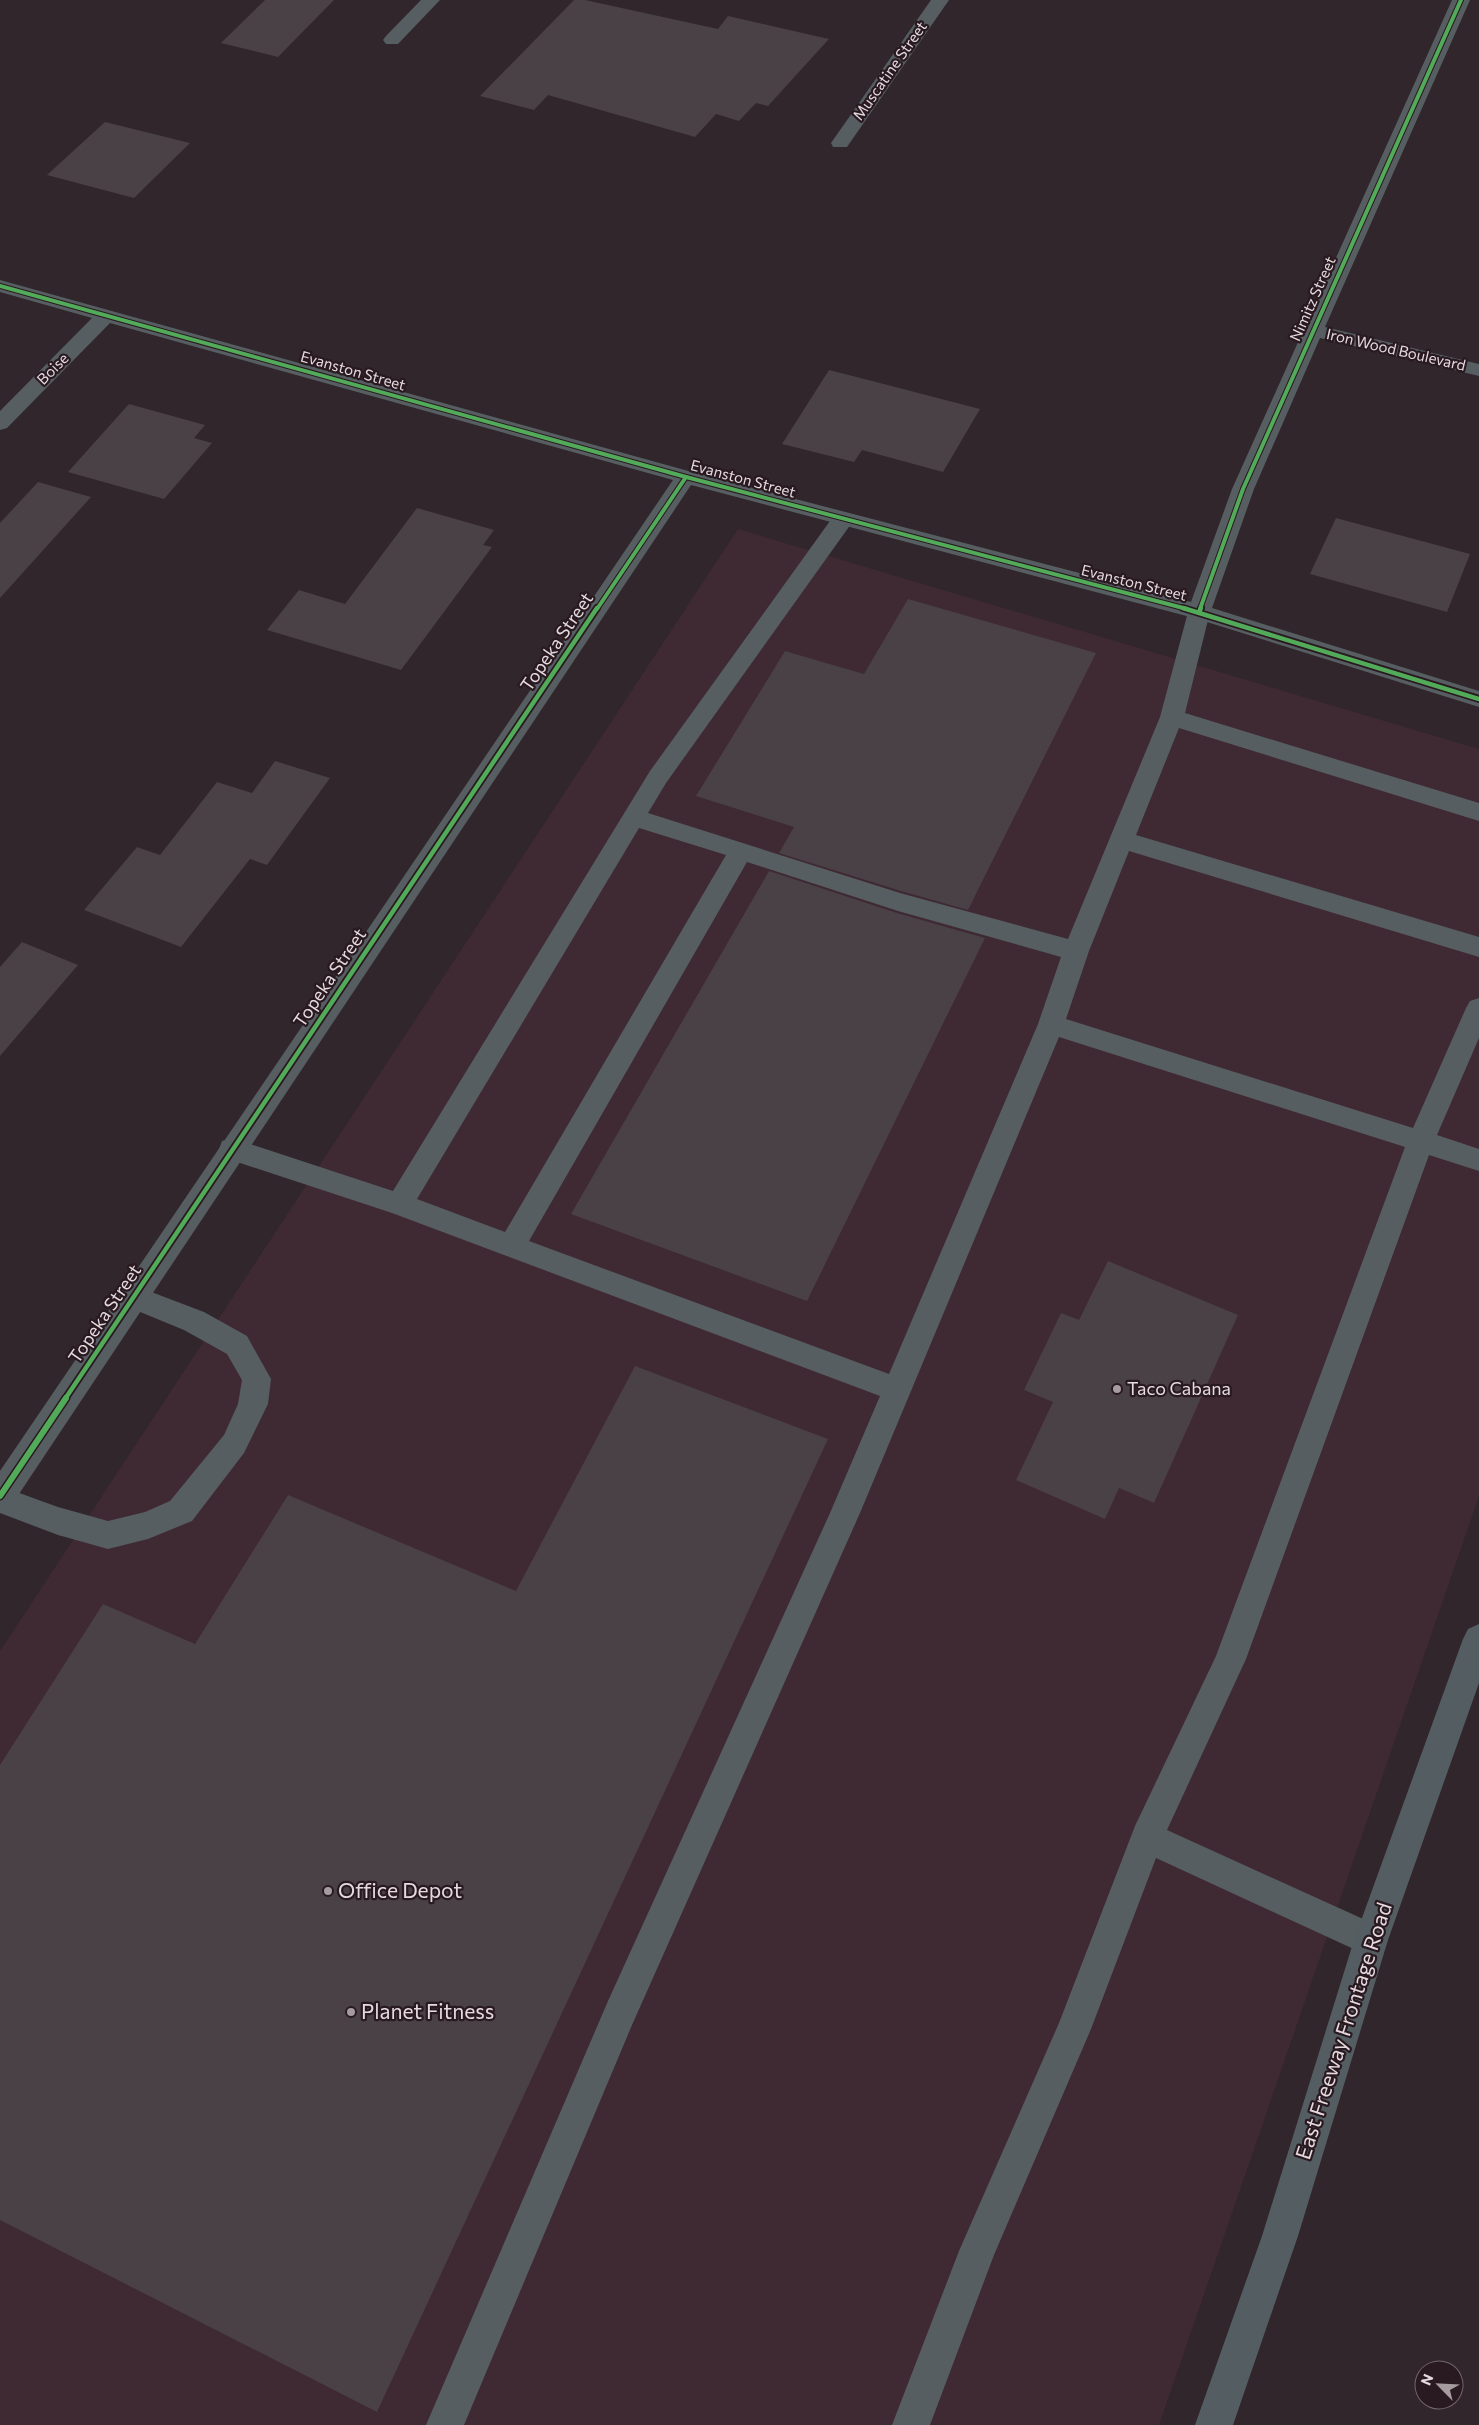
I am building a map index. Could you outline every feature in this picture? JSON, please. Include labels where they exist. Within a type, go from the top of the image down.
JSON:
[{"type":"main road","name":"East Freeway Frontage Road","points":[[1214,2425],[1280,2236],[1371,1940],[1479,1640]]},
{"type":"street","points":[[392,40],[431,0]]},
{"type":"street","name":"Muscatine Street","points":[[840,142],[940,0]]},
{"type":"street","name":"Nimitz Street","points":[[445,2425],[620,2013],[845,1514],[1051,1024],[1076,950],[1172,717],[1199,612],[1243,488],[1461,0]]},
{"type":"street","name":"Evanston Street","points":[[0,286],[686,477],[1199,612],[1479,699]]},
{"type":"street","name":"Boise","points":[[0,423],[106,315]]},
{"type":"street","name":"Iron Wood Boulevard","points":[[1313,330],[1479,370]]},
{"type":"street","name":"Topeka Street","points":[[0,1498],[232,1149],[686,477]]},
{"type":"street","points":[[399,1204],[658,777],[843,519]]},
{"type":"street","points":[[1172,717],[1479,812]]},
{"type":"street","points":[[633,817],[898,902],[1076,950]]},
{"type":"street","points":[[1122,840],[1479,947]]},
{"type":"street","points":[[511,1246],[741,851]]},
{"type":"street","points":[[912,2425],[977,2251],[1074,2028],[1147,1837],[1230,1659],[1421,1141],[1479,1008]]},
{"type":"street","points":[[1051,1024],[1479,1160]]},
{"type":"street","points":[[232,1149],[399,1204],[897,1390]]},
{"type":"street","points":[[0,1498],[58,1521],[108,1535],[148,1525],[181,1511],[234,1444],[253,1404],[257,1379],[237,1345],[194,1321],[134,1297]]},
{"type":"street","points":[[1147,1837],[1371,1940]]},
{"type":"shaded area","points":[[738,529],[1479,749],[1479,1496],[1159,2425],[0,2425],[0,1651]]},
{"type":"building","points":[[265,0],[334,0],[278,57],[221,43]]},
{"type":"building","points":[[574,0],[585,0],[718,29],[728,16],[829,39],[768,106],[756,103],[739,121],[716,114],[695,137],[548,95],[534,110],[480,96]]},
{"type":"building","points":[[105,122],[190,143],[134,198],[47,175]]},
{"type":"building","points":[[829,370],[980,409],[943,472],[862,450],[854,462],[782,444]]},
{"type":"building","points":[[129,404],[205,425],[194,438],[212,443],[164,499],[68,472]]},
{"type":"building","points":[[38,482],[91,497],[0,598],[0,523]]},
{"type":"building","points":[[417,508],[494,530],[483,545],[492,547],[401,670],[267,630],[299,590],[345,604]]},
{"type":"building","points":[[1336,518],[1470,554],[1447,612],[1310,574]]},
{"type":"building","points":[[908,599],[1096,653],[968,910],[779,853],[794,827],[696,796],[785,651],[864,674]]},
{"type":"building","points":[[275,761],[330,778],[267,865],[250,859],[181,947],[84,910],[137,847],[160,855],[217,782],[252,793]]},
{"type":"building","points":[[769,871],[897,913],[985,938],[807,1301],[571,1214]]},
{"type":"building","points":[[22,942],[78,965],[0,1056],[0,967]]},
{"type":"building","points":[[1108,1261],[1238,1315],[1154,1503],[1119,1488],[1105,1519],[1016,1480],[1053,1402],[1024,1390],[1061,1313],[1079,1320]]},
{"type":"building","points":[[635,1366],[828,1439],[377,2412],[0,2220],[0,1765],[103,1604],[195,1644],[288,1495],[516,1591]]},
{"type":"cycle path","points":[[1199,612],[1243,489],[1461,0]]},
{"type":"cycle path","points":[[0,286],[686,477],[1199,612],[1479,699]]},
{"type":"cycle path","points":[[0,1496],[400,899],[686,477]]},
{"type":"place","name":"Taco Cabana","points":[[1117,1389]]},
{"type":"place","name":"Office Depot","points":[[328,1891]]},
{"type":"place","name":"Planet Fitness","points":[[351,2012]]}]
